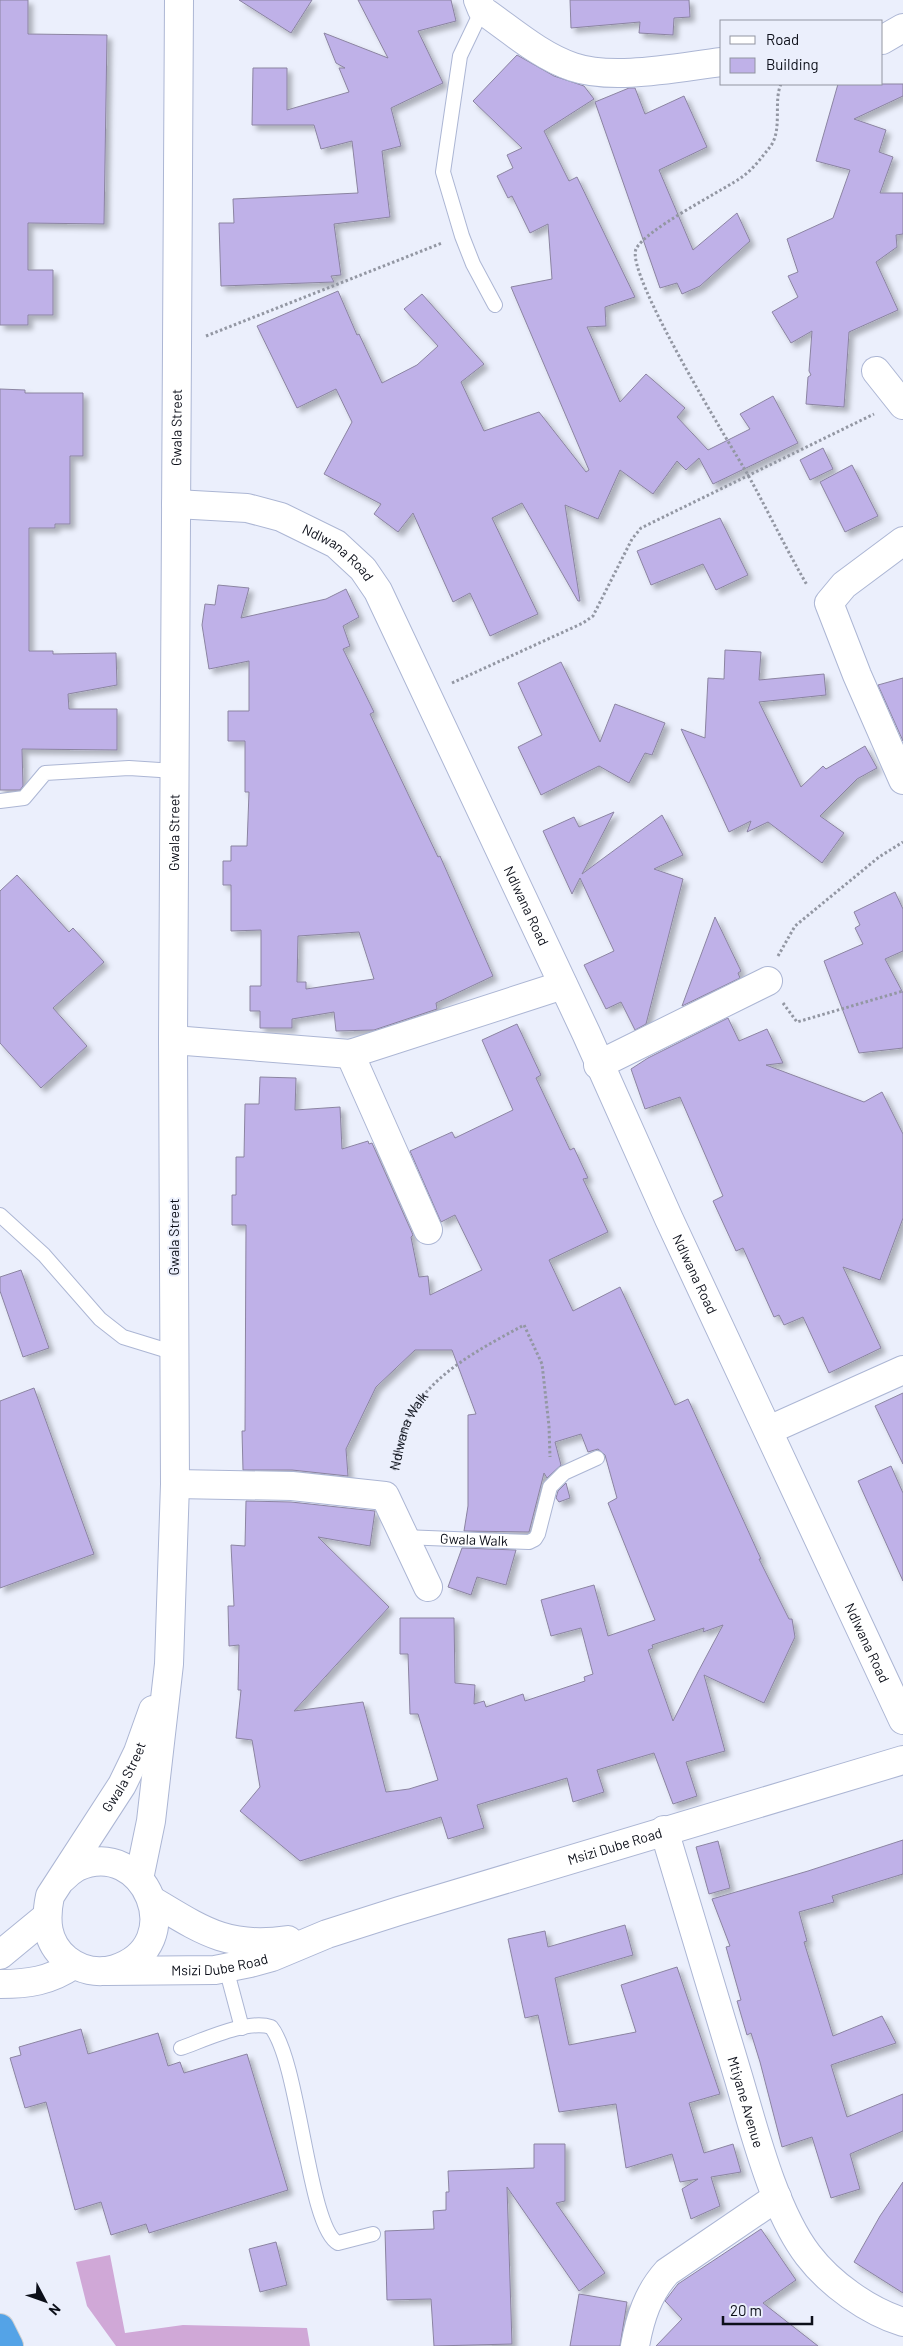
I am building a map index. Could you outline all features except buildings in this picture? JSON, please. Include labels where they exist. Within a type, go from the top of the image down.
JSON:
[{"type":"highway","points":[[0,2328],[9,2346]]},
{"type":"street","name":"Gwala Street","points":[[146,1890],[151,1821],[169,1664],[175,1484],[173,1040],[179,0]]},
{"type":"street","points":[[480,5],[538,49],[572,67],[597,73],[669,69],[720,62]]},
{"type":"street","points":[[883,39],[903,28]]},
{"type":"street","points":[[876,371],[901,403]]},
{"type":"street","name":"Ndlwana Road","points":[[176,504],[248,508],[281,516],[336,544],[363,569],[378,591],[428,694],[598,1065],[769,1430],[856,1623],[903,1720]]},
{"type":"street","points":[[903,541],[844,586],[829,603],[857,675],[903,780]]},
{"type":"street","points":[[598,1065],[768,981]]},
{"type":"street","points":[[173,1040],[350,1054],[562,985]]},
{"type":"street","points":[[350,1054],[428,1230]]},
{"type":"street","points":[[769,1430],[903,1370]]},
{"type":"street","points":[[175,1484],[292,1486],[385,1496],[428,1587]]},
{"type":"street","name":"Gwala Street","points":[[62,1878],[122,1785],[138,1752],[169,1664]]},
{"type":"street","name":"Msizi Dube Road","points":[[106,1972],[172,1972],[226,1968],[272,1957],[327,1934],[664,1830],[903,1760]]},
{"type":"street","name":"Mtiyane Avenue","points":[[664,1830],[755,2134],[777,2197],[808,2256],[834,2281],[860,2301],[890,2318],[903,2322]]},
{"type":"street","points":[[95,1863],[114,1864],[131,1871],[146,1890],[155,1917],[152,1937],[141,1953],[125,1966],[106,1972],[90,1971],[73,1965],[58,1952],[49,1936],[46,1917],[50,1896],[62,1878],[77,1868],[95,1863]]},
{"type":"street","name":"Msizi Dube Road","points":[[146,1890],[200,1930],[235,1941],[273,1942],[327,1934]]},
{"type":"street","points":[[0,1955],[46,1917]]},
{"type":"street","points":[[0,1984],[22,1984],[50,1978],[73,1965]]},
{"type":"street","points":[[634,2346],[646,2304],[656,2283],[667,2272],[777,2197]]},
{"type":"lane","points":[[480,5],[460,56],[444,172],[472,264],[495,305]]},
{"type":"lane","points":[[0,801],[24,798],[45,772],[129,768],[175,771]]},
{"type":"lane","points":[[0,1215],[44,1255],[100,1319],[124,1337],[175,1353]]},
{"type":"lane","points":[[550,1487],[564,1473],[597,1458]]},
{"type":"lane","name":"Gwala Walk","points":[[404,1537],[529,1542],[535,1539],[538,1534],[550,1487]]},
{"type":"lane","points":[[226,1968],[242,2028]]},
{"type":"lane","points":[[181,2048],[242,2028],[261,2024],[271,2027],[283,2048],[314,2189],[330,2238],[338,2243],[373,2234]]},
{"type":"path","points":[[781,85],[772,144],[753,168],[741,178],[642,241],[636,250],[635,256],[646,287],[680,359],[749,477],[812,593],[829,603]]},
{"type":"path","points":[[176,323],[199,339],[462,236]]},
{"type":"path","points":[[428,694],[593,616],[632,539],[641,528],[901,403]]},
{"type":"path","points":[[903,842],[879,857],[795,926],[783,946],[768,981],[797,1022],[903,990]]},
{"type":"path","name":"Ndlwana Walk","points":[[385,1496],[393,1475],[405,1426],[415,1406],[429,1388],[486,1345],[524,1325],[542,1364],[549,1426],[550,1487]]},
{"type":"shaded area","points":[[110,2255],[125,2333],[183,2325],[307,2328],[310,2346],[116,2346],[87,2306],[76,2262]]}]
